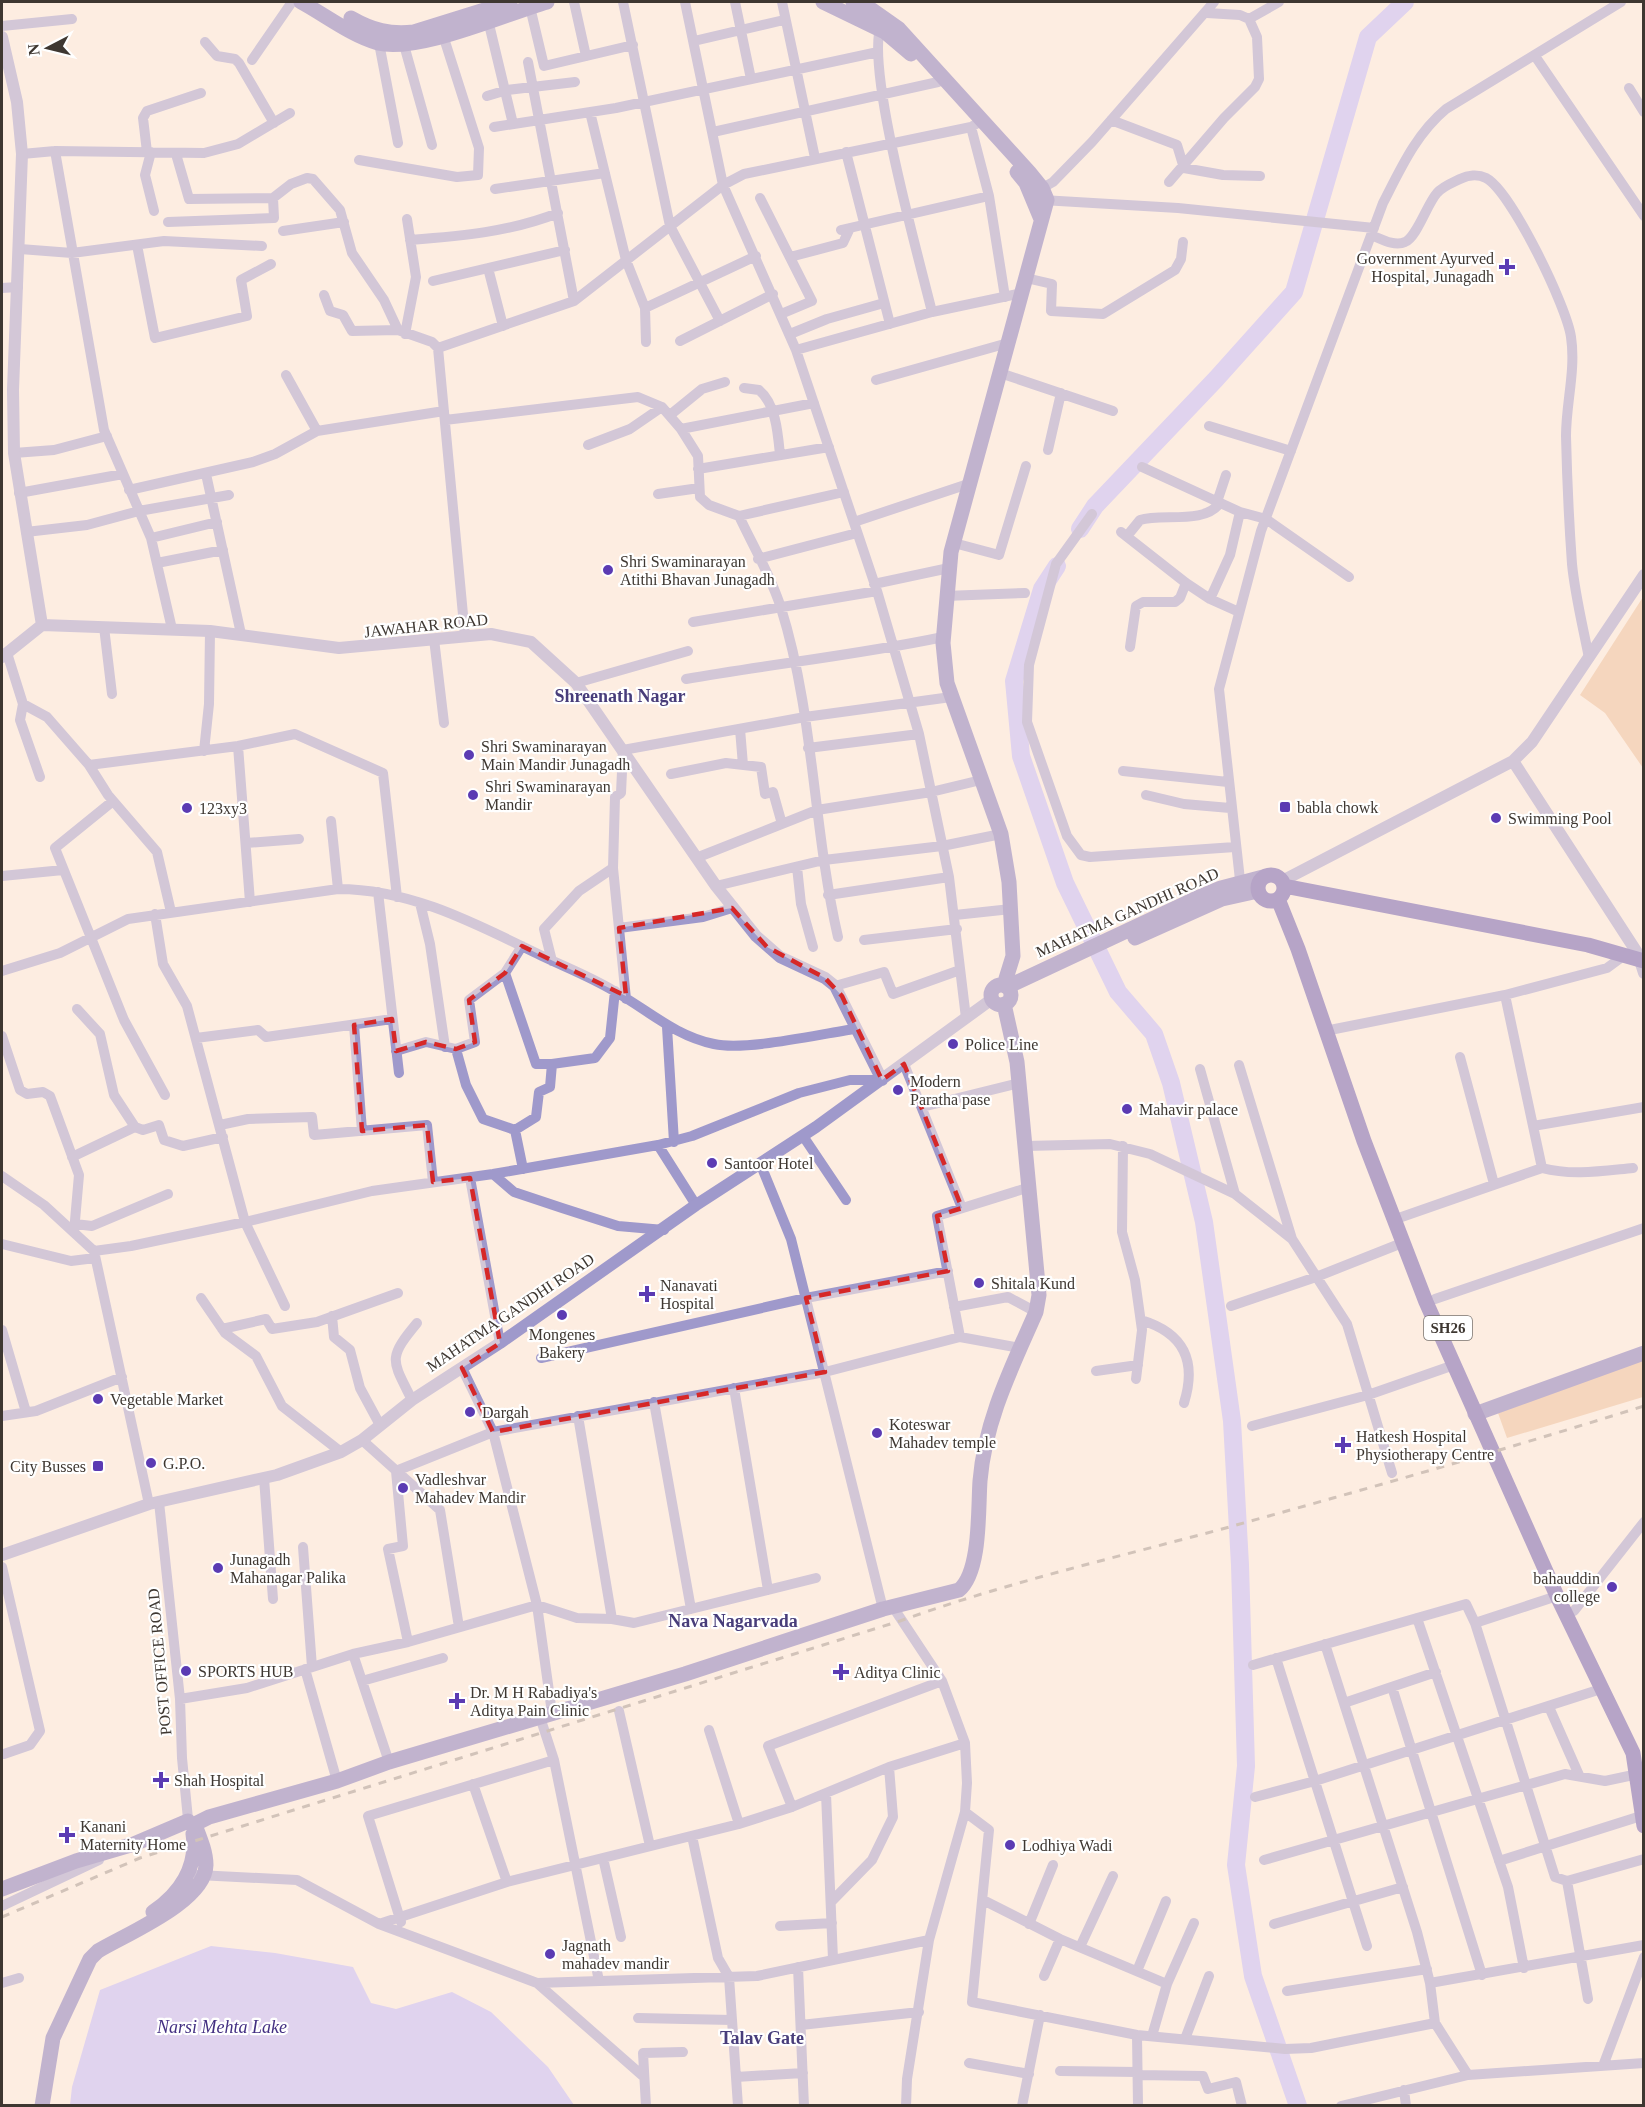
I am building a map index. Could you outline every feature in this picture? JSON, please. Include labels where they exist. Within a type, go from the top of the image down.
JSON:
[{"type":"main road","points":[[301,2],[379,43],[404,45],[510,2]]},
{"type":"main road","points":[[319,2],[361,24],[387,33],[442,30],[488,20],[547,2]]},
{"type":"main road","points":[[2,1889],[171,1829],[337,1781],[389,1762],[685,1674],[888,1608],[959,1590],[966,1584],[973,1561],[984,1443],[1036,1312],[1039,1295],[1019,1083],[1003,994],[1013,956],[1011,909],[1001,834],[947,683],[943,637],[945,596],[954,543],[1041,219],[1038,195],[877,14],[823,2]]},
{"type":"main road","points":[[853,2],[877,14],[911,40],[976,123]]},
{"type":"main road","points":[[1282,889],[1268,902],[1260,884],[1273,875],[1282,889],[1588,945],[1636,960]]},
{"type":"main road","name":"MAHATMA GANDHI ROAD","points":[[1003,994],[1198,903],[1260,884]]},
{"type":"main road","name":"SH26","points":[[1282,889],[1298,950],[1397,1218],[1435,1299],[1557,1596],[1633,1753],[1643,1819]]},
{"type":"main road","name":"SH26","points":[[1397,1218],[1402,1243],[1454,1365],[1480,1412],[1644,1753]]},
{"type":"main road","points":[[1480,1412],[1644,1353]]},
{"type":"main road","points":[[35,2106],[45,2037],[79,1959],[98,1940],[156,1910],[179,1888],[194,1857],[194,1822]]},
{"type":"main road","points":[[42,2106],[53,2038],[62,2014],[90,1959],[98,1951],[183,1901],[204,1876],[205,1853],[194,1822]]},
{"type":"street","points":[[252,60],[291,2]]},
{"type":"street","points":[[574,2],[586,56]]},
{"type":"street","points":[[623,2],[670,226],[720,321]]},
{"type":"street","points":[[685,2],[723,184],[796,350],[856,527],[911,703],[949,877],[966,1018]]},
{"type":"street","points":[[735,2],[751,79]]},
{"type":"street","points":[[782,2],[815,158]]},
{"type":"street","points":[[1038,195],[1111,120],[1207,13],[1214,2]]},
{"type":"street","points":[[1249,19],[1279,2]]},
{"type":"street","points":[[1241,888],[1230,808],[1219,689],[1266,519],[1372,231],[1407,155],[1431,122],[1446,109],[1621,2]]},
{"type":"street","points":[[530,6],[544,66],[633,45]]},
{"type":"street","points":[[1169,182],[1184,168],[1224,118],[1255,87],[1259,79],[1257,37],[1249,19],[1240,15],[1207,13]]},
{"type":"street","points":[[877,14],[883,96],[932,312]]},
{"type":"street","points":[[2,26],[72,19]]},
{"type":"street","points":[[488,20],[507,90],[513,124]]},
{"type":"street","points":[[694,41],[784,20]]},
{"type":"street","points":[[358,160],[457,177],[478,175],[479,148],[442,30]]},
{"type":"street","points":[[2,42],[17,102],[22,154],[18,287],[7,390],[14,453],[42,625],[32,636],[4,655],[23,704],[20,720],[40,777]]},
{"type":"street","points":[[206,42],[217,56],[235,59],[239,63],[274,123]]},
{"type":"street","points":[[379,43],[398,142]]},
{"type":"street","points":[[404,45],[432,145]]},
{"type":"street","points":[[494,127],[645,102],[878,52]]},
{"type":"street","points":[[1535,56],[1644,216]]},
{"type":"street","points":[[528,62],[542,120],[574,301]]},
{"type":"street","points":[[487,96],[507,90],[574,82]]},
{"type":"street","points":[[713,132],[938,82]]},
{"type":"street","points":[[1629,88],[1644,112]]},
{"type":"street","points":[[154,211],[145,175],[149,152],[144,118],[147,111],[201,93]]},
{"type":"street","points":[[590,112],[626,260],[645,308],[646,342]]},
{"type":"street","points":[[22,154],[55,151],[176,154],[222,150],[290,113]]},
{"type":"street","points":[[1111,120],[1178,146],[1184,168]]},
{"type":"street","points":[[438,348],[574,301],[723,184],[744,174],[976,123],[1005,297]]},
{"type":"street","points":[[55,151],[106,436],[151,538],[172,629]]},
{"type":"street","points":[[846,152],[890,324]]},
{"type":"street","points":[[176,154],[189,199],[273,198],[291,184],[306,178],[313,179],[340,210],[352,253],[384,300],[402,332]]},
{"type":"street","points":[[1184,168],[1223,175],[1260,176]]},
{"type":"street","points":[[495,189],[605,173]]},
{"type":"street","points":[[1038,195],[1178,208],[1372,231],[1396,244],[1410,239],[1431,201],[1443,187],[1465,176],[1477,175],[1497,186],[1541,260],[1567,315],[1573,355],[1566,434],[1572,563],[1589,658]]},
{"type":"street","points":[[790,257],[843,243],[846,229],[989,195]]},
{"type":"street","points":[[168,222],[274,218],[273,198]]},
{"type":"street","points":[[760,198],[812,301],[782,314]]},
{"type":"street","points":[[410,240],[464,236],[526,226],[558,213]]},
{"type":"street","points":[[402,332],[416,277],[407,219]]},
{"type":"street","points":[[284,231],[344,222]]},
{"type":"street","points":[[20,249],[72,253],[165,241],[262,246]]},
{"type":"street","points":[[1026,278],[1052,284],[1051,311],[1103,314],[1175,270],[1181,259],[1183,242]]},
{"type":"street","points":[[137,244],[155,338],[247,316],[241,280],[271,264]]},
{"type":"street","points":[[433,281],[565,250]]},
{"type":"street","points":[[645,308],[701,284],[756,256]]},
{"type":"street","points":[[488,268],[503,326]]},
{"type":"street","points":[[2,288],[18,287]]},
{"type":"street","points":[[796,350],[932,312],[1022,293]]},
{"type":"street","points":[[680,341],[773,294]]},
{"type":"street","points":[[324,295],[330,310],[343,315],[352,331],[402,332],[432,342],[438,348],[465,636]]},
{"type":"street","points":[[790,334],[827,319],[884,303]]},
{"type":"street","points":[[876,380],[1008,343]]},
{"type":"street","points":[[1000,373],[1113,411]]},
{"type":"street","points":[[286,375],[317,431]]},
{"type":"street","points":[[588,445],[630,429],[702,389],[725,382]]},
{"type":"street","points":[[744,388],[759,390],[772,411],[780,455]]},
{"type":"street","points":[[1048,450],[1061,393]]},
{"type":"street","points":[[129,490],[206,474],[275,454],[317,431],[444,415],[638,397],[666,411],[681,429],[698,456],[700,496],[709,505],[739,516],[844,492]]},
{"type":"street","points":[[681,429],[814,403]]},
{"type":"street","points":[[1209,426],[1291,451]]},
{"type":"street","points":[[14,453],[54,450],[106,436]]},
{"type":"street","points":[[698,469],[828,447]]},
{"type":"street","points":[[954,543],[999,555],[1026,466]]},
{"type":"street","points":[[1142,467],[1240,512],[1266,519],[1349,577]]},
{"type":"street","points":[[20,493],[123,474]]},
{"type":"street","points":[[206,474],[241,634]]},
{"type":"street","points":[[1226,476],[1216,509],[1203,514],[1140,520],[1124,534],[1186,583],[1210,599],[1239,612]]},
{"type":"street","points":[[758,558],[856,527],[971,483]]},
{"type":"street","points":[[658,494],[699,488]]},
{"type":"street","points":[[26,532],[87,525],[138,511],[229,495]]},
{"type":"street","points":[[1210,599],[1230,555],[1240,512]]},
{"type":"street","points":[[1092,514],[1056,564],[1029,665],[1027,722],[1063,825],[1073,847],[1081,855],[1090,857],[1235,847]]},
{"type":"street","points":[[739,516],[780,607],[805,717],[828,895],[838,937]]},
{"type":"street","points":[[151,538],[217,522]]},
{"type":"street","points":[[156,563],[223,550]]},
{"type":"street","points":[[693,622],[875,587],[949,568]]},
{"type":"street","points":[[1282,889],[1513,761],[1532,742],[1644,575]]},
{"type":"street","points":[[1130,647],[1136,606],[1143,602],[1175,602],[1186,583]]},
{"type":"street","points":[[945,596],[1025,593]]},
{"type":"street","name":"JAWAHAR ROAD","points":[[42,625],[210,631],[339,648],[365,648],[465,636],[506,635],[531,642],[576,683],[732,908],[767,947],[825,978],[835,986]]},
{"type":"street","points":[[104,627],[112,694]]},
{"type":"street","points":[[204,751],[210,697],[210,631]]},
{"type":"street","points":[[686,679],[792,660],[894,647],[943,637]]},
{"type":"street","points":[[434,639],[444,723]]},
{"type":"street","points":[[576,683],[688,651]]},
{"type":"street","points":[[626,999],[613,868],[615,796],[621,793],[622,750],[805,717],[951,697]]},
{"type":"street","points":[[23,704],[47,717],[89,765],[113,801],[157,852],[171,912]]},
{"type":"street","points":[[740,729],[743,765]]},
{"type":"street","points":[[89,765],[238,746],[295,734],[383,773],[397,897]]},
{"type":"street","points":[[808,747],[919,734]]},
{"type":"street","points":[[238,746],[250,902]]},
{"type":"street","points":[[1329,1031],[1505,995],[1636,960],[1513,761]]},
{"type":"street","points":[[670,774],[726,763],[761,767],[765,794],[773,792],[782,824]]},
{"type":"street","points":[[1123,771],[1228,782]]},
{"type":"street","points":[[696,858],[817,810],[931,792],[981,780]]},
{"type":"street","points":[[1146,795],[1194,806],[1230,808]]},
{"type":"street","points":[[113,801],[55,848],[124,1020],[165,1095]]},
{"type":"street","points":[[331,821],[338,889]]},
{"type":"street","points":[[716,886],[824,860],[942,846],[1001,834]]},
{"type":"street","points":[[246,843],[299,839]]},
{"type":"street","points":[[797,867],[801,904],[813,947]]},
{"type":"street","points":[[552,961],[544,929],[579,891],[613,868]]},
{"type":"street","points":[[2,876],[63,870]]},
{"type":"street","points":[[828,895],[949,877]]},
{"type":"street","points":[[2,971],[60,953],[128,919],[338,889],[378,892],[454,914],[615,991],[667,1027],[695,1039],[728,1046],[855,1029]]},
{"type":"street","points":[[378,892],[399,1073]]},
{"type":"street","points":[[420,903],[450,1048],[483,1119],[515,1130]]},
{"type":"street","points":[[619,928],[703,917],[732,908]]},
{"type":"street","points":[[955,915],[1011,909]]},
{"type":"street","points":[[155,914],[163,964],[187,1006],[245,1222],[285,1306]]},
{"type":"street","points":[[864,940],[957,929]]},
{"type":"street","points":[[396,1051],[426,1042],[450,1048],[475,1042],[469,1000],[505,973],[522,946]]},
{"type":"street","points":[[2,1244],[70,1261],[372,1191],[470,1178],[674,1142],[799,1093],[850,1080],[882,1080],[835,986],[884,972],[893,994],[960,970]]},
{"type":"street","points":[[505,973],[536,1064],[595,1058],[610,1038],[615,991]]},
{"type":"street","name":"MAHATMA GANDHI ROAD","points":[[2,1555],[154,1503],[264,1478],[341,1452],[362,1440],[412,1400],[500,1343],[664,1230],[696,1205],[803,1136],[966,1018],[1003,994]]},
{"type":"street","points":[[1505,995],[1542,1168]]},
{"type":"street","points":[[77,1009],[100,1034],[114,1095],[135,1127],[143,1130],[159,1125],[164,1140],[183,1146],[223,1137]]},
{"type":"street","points":[[196,1038],[258,1030],[266,1037],[392,1019]]},
{"type":"street","points":[[354,1025],[362,1131]]},
{"type":"street","points":[[667,1027],[674,1142]]},
{"type":"street","points":[[2,1036],[20,1090],[27,1094],[43,1092],[50,1096],[79,1175],[74,1228]]},
{"type":"street","points":[[1460,1057],[1494,1184]]},
{"type":"street","points":[[515,1130],[536,1117],[539,1092],[549,1087],[552,1064]]},
{"type":"street","points":[[904,1064],[962,1208]]},
{"type":"street","points":[[1239,1065],[1292,1239],[1347,1324],[1392,1473]]},
{"type":"street","points":[[1200,1069],[1235,1194]]},
{"type":"street","points":[[922,1107],[1019,1083]]},
{"type":"street","points":[[1533,1126],[1644,1107]]},
{"type":"street","points":[[220,1125],[248,1119],[312,1117],[314,1135],[427,1125],[433,1182]]},
{"type":"street","points":[[72,1157],[135,1127]]},
{"type":"street","points":[[515,1130],[523,1168]]},
{"type":"street","points":[[803,1136],[846,1200]]},
{"type":"street","points":[[1026,1146],[1110,1144],[1150,1154],[1235,1194],[1292,1239]]},
{"type":"street","points":[[658,1145],[696,1205]]},
{"type":"street","points":[[1122,1146],[1123,1242],[1135,1280],[1141,1320],[1142,1340],[1136,1379]]},
{"type":"street","points":[[760,1163],[791,1239],[888,1608],[942,1681],[965,1743],[968,1783],[965,1812],[929,1940],[907,2079],[906,2106]]},
{"type":"street","points":[[1397,1218],[1542,1168],[1558,1173],[1633,1168]]},
{"type":"street","points":[[494,1174],[514,1192],[562,1208],[618,1226],[664,1230]]},
{"type":"street","points":[[2,1176],[74,1228],[94,1254]]},
{"type":"street","points":[[470,1178],[500,1343]]},
{"type":"street","points":[[960,1337],[937,1216],[1030,1187]]},
{"type":"street","points":[[74,1228],[92,1226],[168,1194]]},
{"type":"street","points":[[1435,1299],[1644,1228]]},
{"type":"street","points":[[1231,1306],[1316,1277],[1402,1243]]},
{"type":"street","name":"POST OFFICE ROAD","points":[[94,1254],[154,1503],[180,1699],[182,1758],[187,1800],[191,1806],[194,1822]]},
{"type":"street","points":[[541,1358],[806,1298],[948,1271]]},
{"type":"street","points":[[222,1329],[266,1319],[272,1329],[317,1322],[398,1293]]},
{"type":"street","points":[[954,1307],[1008,1297],[1036,1312]]},
{"type":"street","points":[[201,1298],[222,1329],[256,1356],[282,1406],[341,1452]]},
{"type":"street","points":[[332,1316],[334,1337],[350,1350],[360,1388],[380,1425]]},
{"type":"street","points":[[1141,1320],[1163,1328],[1184,1350],[1188,1382],[1184,1403]]},
{"type":"street","points":[[412,1400],[396,1368],[397,1347],[417,1323]]},
{"type":"street","points":[[2,1330],[26,1412]]},
{"type":"street","points":[[396,1472],[493,1431],[825,1372],[960,1337],[1020,1348]]},
{"type":"street","points":[[1096,1371],[1138,1365]]},
{"type":"street","points":[[1252,1426],[1368,1395],[1454,1365]]},
{"type":"street","points":[[462,1368],[493,1431],[537,1605],[546,1715],[574,1865],[599,1981]]},
{"type":"street","points":[[2,1416],[26,1412],[122,1377]]},
{"type":"street","points":[[734,1388],[768,1590]]},
{"type":"street","points":[[654,1402],[691,1609]]},
{"type":"street","points":[[578,1416],[612,1619]]},
{"type":"street","points":[[362,1440],[440,1510],[459,1627]]},
{"type":"street","points":[[396,1472],[403,1546],[388,1549],[408,1642]]},
{"type":"street","points":[[264,1478],[273,1599]]},
{"type":"street","points":[[1574,1611],[1644,1522]]},
{"type":"street","points":[[303,1547],[309,1668],[337,1781]]},
{"type":"street","points":[[2,1567],[40,1731],[30,1745],[4,1754]]},
{"type":"street","points":[[180,1699],[248,1688],[353,1654],[408,1642],[537,1605],[577,1618],[612,1619],[634,1623],[816,1578]]},
{"type":"street","points":[[1475,1623],[1557,1596]]},
{"type":"street","points":[[1253,1665],[1466,1604],[1475,1623],[1555,1876],[1567,1881],[1644,1859]]},
{"type":"street","points":[[1417,1618],[1508,1887],[1524,1968]]},
{"type":"street","points":[[1325,1644],[1427,1969],[1435,2023],[1468,2075]]},
{"type":"street","points":[[353,1654],[389,1762]]},
{"type":"street","points":[[362,1681],[443,1658]]},
{"type":"street","points":[[1276,1658],[1367,1946]]},
{"type":"street","points":[[1344,1703],[1436,1672]]},
{"type":"street","points":[[792,1808],[768,1746],[942,1681]]},
{"type":"street","points":[[1392,1687],[1482,1974]]},
{"type":"street","points":[[1255,1797],[1315,1781],[1601,1689]]},
{"type":"street","points":[[1549,1707],[1579,1775]]},
{"type":"street","points":[[620,1711],[650,1846]]},
{"type":"street","points":[[709,1730],[739,1824]]},
{"type":"street","points":[[379,1924],[507,1882],[739,1824],[792,1808],[889,1767],[965,1743]]},
{"type":"street","points":[[404,1934],[368,1816],[554,1760]]},
{"type":"street","points":[[831,1902],[872,1860],[893,1817],[889,1767]]},
{"type":"street","points":[[1264,1860],[1565,1774],[1579,1775],[1592,1781],[1605,1781],[1638,1774]]},
{"type":"street","points":[[473,1784],[507,1882]]},
{"type":"street","points":[[826,1794],[833,1959]]},
{"type":"street","points":[[965,1812],[989,1830],[972,2002],[1137,2035],[1293,2050],[1435,2023]]},
{"type":"street","points":[[1499,1861],[1545,1845],[1643,1819]]},
{"type":"street","points":[[692,1836],[718,1958],[729,1977],[738,2106]]},
{"type":"street","points":[[2,1906],[134,1844]]},
{"type":"street","points":[[603,1858],[621,1937]]},
{"type":"street","points":[[1029,1924],[1053,1865]]},
{"type":"street","points":[[188,1873],[204,1876],[297,1880],[379,1924],[537,1983],[644,2077]]},
{"type":"street","points":[[1080,1947],[1113,1876]]},
{"type":"street","points":[[1567,1881],[1588,1999]]},
{"type":"street","points":[[1274,1924],[1354,1903],[1403,1887]]},
{"type":"street","points":[[982,1900],[1060,1939],[1167,1984]]},
{"type":"street","points":[[1137,1971],[1166,1901]]},
{"type":"street","points":[[780,1926],[832,1923]]},
{"type":"street","points":[[1152,2036],[1167,1984],[1194,1923]]},
{"type":"street","points":[[1044,1976],[1060,1939]]},
{"type":"street","points":[[537,1983],[757,1976],[929,1940]]},
{"type":"street","points":[[1430,1983],[1644,1945]]},
{"type":"street","points":[[1603,2066],[1644,1957]]},
{"type":"street","points":[[798,1967],[804,2106]]},
{"type":"street","points":[[1287,1991],[1427,1969]]},
{"type":"street","points":[[1185,2039],[1209,1976]]},
{"type":"street","points":[[2,1983],[19,1978]]},
{"type":"street","points":[[801,2025],[919,2012]]},
{"type":"street","points":[[1022,2106],[1040,2016]]},
{"type":"street","points":[[638,2018],[732,2020]]},
{"type":"street","points":[[1137,2035],[1138,2106]]},
{"type":"street","points":[[646,2106],[643,2053],[683,2052]]},
{"type":"street","points":[[969,2063],[1029,2074]]},
{"type":"street","points":[[1341,2106],[1468,2075],[1644,2063]]},
{"type":"street","points":[[1060,2071],[1203,2076],[1208,2089],[1236,2082],[1242,2106]]},
{"type":"street","points":[[736,2078],[803,2073]]},
{"type":"street","points":[[1404,2090],[1406,2106]]},
{"type":"highlighted area","points":[[732,908],[767,947],[825,978],[842,996],[882,1080],[904,1064],[962,1208],[937,1216],[948,1271],[806,1298],[825,1372],[493,1432],[462,1368],[500,1343],[470,1178],[433,1182],[427,1125],[362,1131],[354,1025],[392,1019],[396,1051],[426,1042],[456,1049],[475,1042],[469,1000],[505,973],[522,946],[626,996],[619,928]]},
{"type":"shaded area","points":[[1643,597],[1643,768],[1605,713],[1580,695]]},
{"type":"shaded area","points":[[1643,1360],[1643,1397],[1507,1438],[1498,1413]]},
{"type":"water","name":"Narsi Mehta Lake","points":[[211,1946],[275,1953],[353,1967],[371,2003],[396,2009],[452,1992],[491,2012],[548,2067],[574,2105],[70,2105],[72,2087],[100,1990]]},
{"type":"waterway","points":[[1080,529],[1095,506],[1216,379],[1294,292],[1368,37],[1405,2]]},
{"type":"waterway","points":[[1057,566],[1042,589],[1014,681],[1021,756],[1065,883],[1118,992],[1154,1034],[1171,1083],[1204,1222],[1232,1421],[1240,1565],[1246,1766],[1236,1865],[1253,1976],[1298,2106]]},
{"type":"railway","points":[[2,1917],[140,1858],[940,1607],[1381,1485],[1644,1406]]},
{"type":"place","name":"Government Ayurved Hospital, Junagadh","points":[[1507,267]]},
{"type":"place","name":"Shri Swaminarayan Atithi Bhavan Junagadh","points":[[608,570]]},
{"type":"place","name":"Shri Swaminarayan Main Mandir Junagadh","points":[[469,755]]},
{"type":"place","name":"Shri Swaminarayan Mandir","points":[[473,795]]},
{"type":"place","name":"babla chowk","points":[[1285,807]]},
{"type":"place","name":"123xy3","points":[[187,808]]},
{"type":"place","name":"Swimming Pool","points":[[1496,818]]},
{"type":"place","name":"Police Line","points":[[953,1044]]},
{"type":"place","name":"Modern Paratha pase","points":[[898,1090]]},
{"type":"place","name":"Mahavir palace","points":[[1127,1109]]},
{"type":"place","name":"Santoor Hotel","points":[[712,1163]]},
{"type":"place","name":"Shitala Kund","points":[[979,1283]]},
{"type":"place","name":"Nanavati Hospital","points":[[647,1294]]},
{"type":"place","name":"Mongenes Bakery","points":[[562,1315]]},
{"type":"place","name":"Vegetable Market","points":[[98,1399]]},
{"type":"place","name":"Dargah","points":[[470,1412]]},
{"type":"place","name":"Koteswar Mahadev temple","points":[[877,1433]]},
{"type":"place","name":"Hatkesh Hospital Physiotherapy Centre","points":[[1343,1445]]},
{"type":"place","name":"G.P.O.","points":[[151,1463]]},
{"type":"place","name":"City Busses","points":[[98,1466]]},
{"type":"place","name":"Vadleshvar Mahadev Mandir","points":[[403,1488]]},
{"type":"place","name":"Junagadh Mahanagar Palika","points":[[218,1568]]},
{"type":"place","name":"bahauddin college","points":[[1612,1587]]},
{"type":"place","name":"SPORTS HUB","points":[[186,1671]]},
{"type":"place","name":"Aditya Clinic","points":[[841,1672]]},
{"type":"place","name":"Dr. M H Rabadiya's Aditya Pain Clinic","points":[[457,1701]]},
{"type":"place","name":"Shah Hospital","points":[[161,1780]]},
{"type":"place","name":"Kanani Maternity Home","points":[[67,1835]]},
{"type":"place","name":"Lodhiya Wadi","points":[[1010,1845]]},
{"type":"place","name":"Jagnath mahadev mandir","points":[[550,1954]]},
{"type":"district","name":"Shreenath Nagar","points":[[620,696]]},
{"type":"district","name":"Nava Nagarvada","points":[[733,1621]]},
{"type":"district","name":"Talav Gate","points":[[762,2038]]}]
